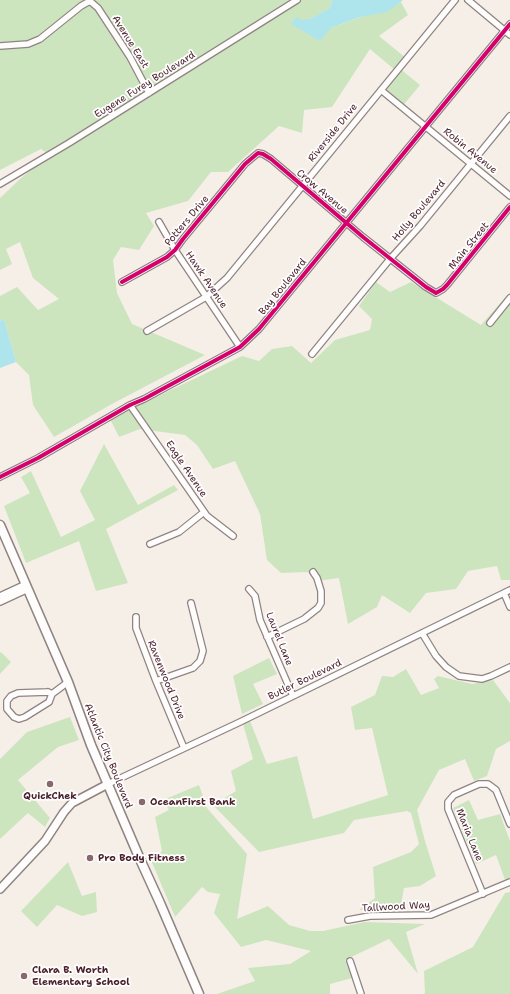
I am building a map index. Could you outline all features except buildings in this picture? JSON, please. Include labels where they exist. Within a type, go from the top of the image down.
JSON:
[{"type":"highway","name":"Atlantic City Boulevard","points":[[0,525],[68,682],[91,745],[199,994]]},
{"type":"main road","points":[[0,888],[45,841],[64,812],[72,803],[108,784]]},
{"type":"street","name":"Eugene Furey Boulevard","points":[[0,184],[35,164],[298,0]]},
{"type":"street","name":"Riverside Drive","points":[[147,332],[206,297],[227,278],[455,0]]},
{"type":"street","points":[[468,0],[510,35]]},
{"type":"street","name":"Avenue East","points":[[0,46],[28,44],[40,40],[81,6],[91,2],[98,8],[130,57],[149,93]]},
{"type":"street","name":"Bay Boulevard","points":[[0,477],[38,458],[130,405],[144,399],[240,347],[259,329],[510,24]]},
{"type":"street","name":"Robin Avenue","points":[[381,90],[510,196]]},
{"type":"street","name":"Holly Boulevard","points":[[312,354],[510,116]]},
{"type":"street","name":"Crow Avenue","points":[[252,157],[258,153],[263,154],[426,288],[438,293]]},
{"type":"street","name":"Potters Drive","points":[[122,282],[167,257],[175,250],[192,227],[252,157]]},
{"type":"street","name":"Main Street","points":[[438,293],[510,207]]},
{"type":"street","name":"Hawk Avenue","points":[[159,222],[169,237],[175,250],[240,347]]},
{"type":"street","points":[[490,323],[510,298]]},
{"type":"street","name":"Eagle Avenue","points":[[130,405],[204,512],[233,536]]},
{"type":"street","points":[[150,544],[178,532],[204,512]]},
{"type":"street","points":[[267,637],[304,619],[318,608],[321,602],[321,591],[317,578],[313,572]]},
{"type":"street","points":[[0,596],[27,587]]},
{"type":"street","points":[[0,602],[27,587]]},
{"type":"street","name":"Laurel Lane","points":[[249,589],[255,596],[260,620],[293,696]]},
{"type":"street","points":[[507,592],[510,607]]},
{"type":"street","name":"Butler Boulevard","points":[[108,784],[507,592]]},
{"type":"street","points":[[156,681],[193,668],[200,661],[203,651],[191,603]]},
{"type":"street","name":"Ravenwood Drive","points":[[136,617],[136,628],[184,748]]},
{"type":"street","points":[[422,633],[436,656],[455,674],[466,678],[485,678],[510,667]]},
{"type":"street","points":[[52,694],[48,692],[18,693],[11,696],[7,701],[7,709],[14,717],[19,719],[25,717],[49,702],[52,694],[68,682]]},
{"type":"street","name":"Maria Lane","points":[[483,894],[448,809],[448,802],[454,795],[479,784],[488,784],[496,790],[510,824]]},
{"type":"street","name":"Tallwood Way","points":[[348,920],[370,916],[431,915],[510,882]]},
{"type":"street","points":[[350,961],[362,994]]},
{"type":"green space","points":[[0,0],[332,0],[330,8],[305,22],[291,24],[331,28],[401,2],[408,15],[379,36],[406,58],[398,67],[420,85],[401,108],[379,89],[395,70],[370,49],[332,107],[304,110],[302,133],[279,126],[228,172],[211,172],[188,201],[146,213],[154,226],[139,250],[121,247],[113,260],[117,293],[132,324],[205,355],[112,404],[54,437],[33,405],[29,375],[16,362],[4,319],[0,321],[0,296],[17,287],[38,310],[59,299],[33,278],[20,242],[6,249],[12,264],[0,270],[0,198],[20,179],[50,155],[41,149],[0,170]]},
{"type":"green space","points":[[376,282],[390,292],[411,282],[481,325],[510,292],[510,580],[501,580],[497,566],[468,571],[456,589],[426,593],[410,613],[382,595],[377,607],[348,624],[339,578],[317,581],[308,572],[281,573],[267,560],[260,514],[235,461],[213,469],[197,445],[185,435],[140,429],[119,437],[110,419],[242,356],[259,361],[272,349],[292,346],[311,363],[335,340],[370,330],[372,319],[359,306]]},
{"type":"green space","points":[[104,444],[138,505],[174,485],[178,490],[106,529],[128,583],[96,591],[79,541],[26,563],[4,506],[30,493],[21,477],[31,471],[61,537],[95,520],[80,491]]},
{"type":"green space","points":[[1,652],[11,662],[0,674],[0,653]]},
{"type":"green space","points":[[269,658],[277,674],[253,684],[263,704],[242,714],[233,676]]},
{"type":"green space","points":[[406,669],[421,695],[439,688],[434,679],[438,676],[472,684],[493,680],[510,703],[510,741],[496,749],[487,776],[474,781],[465,759],[439,770],[417,810],[436,876],[420,886],[404,888],[400,910],[359,910],[375,898],[373,867],[411,852],[419,844],[411,813],[407,811],[354,820],[344,833],[259,852],[213,805],[236,791],[231,771],[253,759],[243,724],[250,721],[267,764],[297,756],[313,819],[388,795],[372,728],[355,730],[351,707],[375,695],[382,676],[393,677]]},
{"type":"green space","points":[[70,717],[79,740],[58,747],[18,780],[50,818],[45,827],[28,813],[0,839],[0,759],[27,732]]},
{"type":"green space","points":[[199,785],[207,808],[247,854],[237,919],[268,906],[289,925],[310,931],[323,931],[365,922],[425,924],[406,932],[418,974],[389,939],[345,960],[352,978],[330,984],[330,994],[217,994],[255,981],[248,968],[290,964],[311,951],[266,940],[241,947],[214,913],[220,894],[208,892],[202,887],[175,917],[151,860],[162,851],[155,817],[169,810],[163,800]]},
{"type":"green space","points":[[469,800],[478,820],[500,814],[510,841],[510,878],[505,880],[496,855],[476,864],[453,808]]},
{"type":"green space","points":[[68,862],[82,896],[96,892],[97,912],[82,916],[57,905],[37,927],[21,911]]},
{"type":"green space","points":[[510,892],[510,994],[423,994],[425,993],[424,971],[473,947],[505,893]]},
{"type":"water","points":[[332,0],[403,0],[387,12],[360,17],[331,28],[320,41],[291,24],[296,17],[301,20],[310,19],[330,8]]},
{"type":"water","points":[[4,319],[16,362],[0,368],[0,321]]},
{"type":"cycle path","points":[[0,477],[38,458],[130,405],[144,399],[240,347],[259,329],[510,24]]},
{"type":"cycle path","points":[[122,282],[167,257],[175,250],[245,164],[258,153],[271,159],[363,237],[426,287],[436,293],[447,285],[510,207]]},
{"type":"place","name":"QuickChek","points":[[50,784]]},
{"type":"place","name":"OceanFirst Bank","points":[[142,802]]},
{"type":"place","name":"Pro Body Fitness","points":[[90,858]]},
{"type":"place","name":"Clara B. Worth Elementary School","points":[[24,976]]}]
